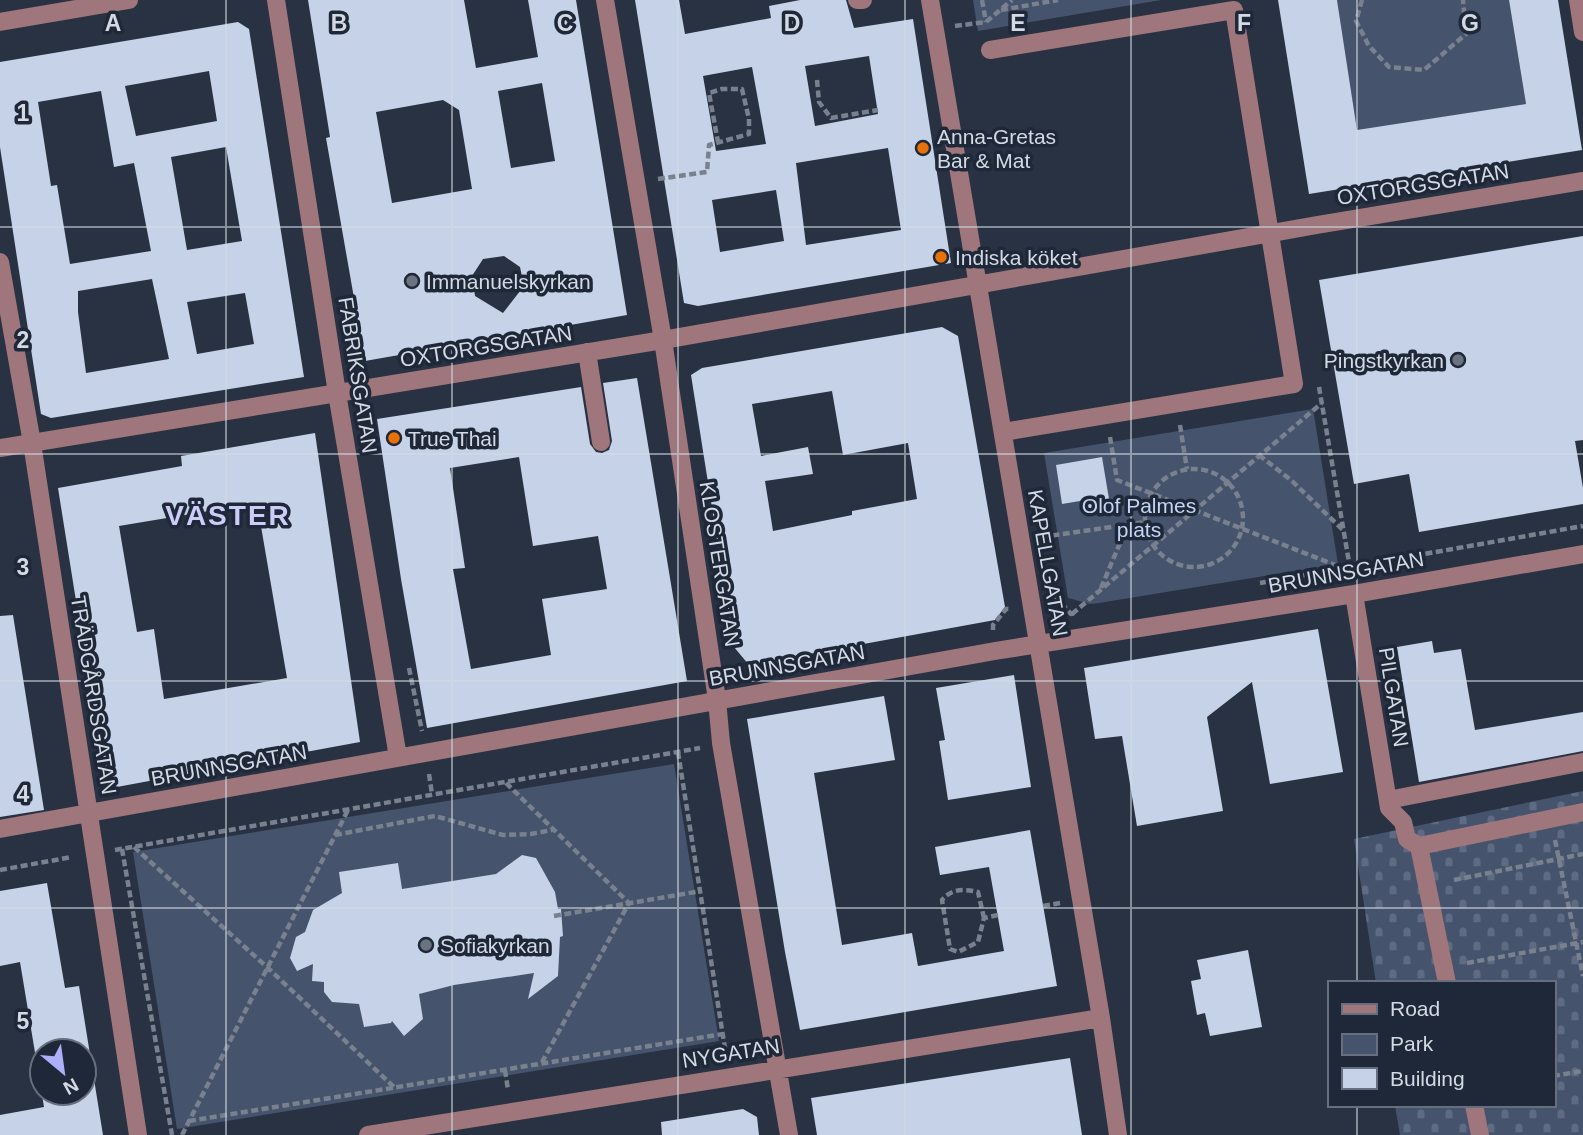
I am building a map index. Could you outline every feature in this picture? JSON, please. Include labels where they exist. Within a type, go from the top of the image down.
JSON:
[{"type":"street","points":[[0,22],[129,0]]},
{"type":"street","name":"FABRIKSGATAN","points":[[276,0],[337,393],[398,757]]},
{"type":"street","name":"KLOSTERGATAN","points":[[605,0],[663,340],[718,700],[721,743],[789,1135]]},
{"type":"street","points":[[857,0],[863,0]]},
{"type":"street","name":"KAPELLGATAN","points":[[930,0],[1101,1018],[1118,1135]]},
{"type":"street","points":[[1578,0],[1583,32]]},
{"type":"street","points":[[990,50],[1234,10],[1294,384],[1003,432]]},
{"type":"street","name":"OXTORGSGATAN","points":[[0,448],[663,340],[1583,181]]},
{"type":"street","name":"TRÄDGÅRDSGATAN","points":[[0,262],[32,443],[138,1135]]},
{"type":"street","points":[[587,352],[601,442]]},
{"type":"street","name":"BRUNNSGATAN","points":[[0,829],[718,700],[1583,554]]},
{"type":"street","name":"PILGATAN","points":[[1354,594],[1388,804]]},
{"type":"street","points":[[1583,762],[1388,804],[1403,822],[1407,839],[1419,846],[1583,812]]},
{"type":"street","points":[[1419,846],[1446,975]]},
{"type":"street","name":"NYGATAN","points":[[368,1135],[462,1128],[730,1077],[1101,1018]]},
{"type":"street","points":[[1474,1107],[1480,1135]]},
{"type":"path","points":[[934,28],[986,22],[1012,0]]},
{"type":"path","points":[[1000,10],[1058,0]]},
{"type":"path","points":[[1362,0],[1356,21],[1369,46],[1389,67],[1424,70],[1466,34],[1463,0]]},
{"type":"path","points":[[817,80],[819,102],[831,118],[878,110]]},
{"type":"path","points":[[636,183],[707,172],[709,145],[749,134],[749,119],[742,89],[722,89],[709,93],[718,142]]},
{"type":"path","points":[[1176,403],[1187,469]]},
{"type":"path","points":[[1071,614],[1322,403]]},
{"type":"path","points":[[1107,415],[1117,480],[1343,569]]},
{"type":"path","points":[[1259,455],[1292,481],[1343,531]]},
{"type":"path","points":[[1187,469],[1209,470],[1227,482],[1241,500],[1244,516],[1236,545],[1225,557],[1204,566],[1181,566],[1167,559],[1153,545],[1145,522],[1145,508],[1152,493],[1169,475],[1187,469]]},
{"type":"path","points":[[1021,540],[1145,522]]},
{"type":"path","points":[[1101,589],[1128,524]]},
{"type":"path","points":[[1248,584],[1583,526]]},
{"type":"path","points":[[1032,604],[1058,599],[1071,614]]},
{"type":"path","points":[[1071,614],[1085,612]]},
{"type":"path","points":[[0,870],[721,743]]},
{"type":"path","points":[[678,752],[730,1077]]},
{"type":"path","points":[[505,782],[629,902]]},
{"type":"path","points":[[182,1135],[348,810]]},
{"type":"path","points":[[335,835],[435,816],[503,835],[553,830]]},
{"type":"path","points":[[1550,818],[1583,976]]},
{"type":"path","points":[[133,847],[268,968],[395,1088]]},
{"type":"path","points":[[122,849],[172,1135]]},
{"type":"path","points":[[1454,880],[1583,854]]},
{"type":"path","points":[[965,889],[978,892],[984,918],[978,942],[958,952],[950,949],[942,900],[948,893],[965,889]]},
{"type":"path","points":[[554,916],[701,891]]},
{"type":"path","points":[[541,1064],[629,902]]},
{"type":"path","points":[[984,918],[998,915]]},
{"type":"path","points":[[1446,975],[1583,942]]},
{"type":"path","points":[[190,1121],[723,1034]]},
{"type":"path","points":[[505,1070],[510,1101]]},
{"type":"path","points":[[1555,1076],[1583,1071]]},
{"type":"green space","points":[[973,0],[1161,0],[978,31]]},
{"type":"green space","points":[[1337,0],[1509,0],[1526,104],[1357,131]]},
{"type":"green space","name":"Olof Palmes plats","points":[[1313,409],[1338,564],[1099,603],[1090,604],[1068,598],[1044,453]]},
{"type":"green space","points":[[674,764],[719,1041],[177,1129],[133,852]]},
{"type":"green space","points":[[1583,791],[1583,1135],[1400,1135],[1395,1107],[1555,1107],[1555,981],[1376,981],[1354,839]]},
{"type":"building","points":[[308,0],[464,0],[476,68],[538,57],[528,0],[576,0],[627,315],[365,361],[326,138],[330,137]],"holes":[[[542,83],[555,161],[511,168],[498,91]],[[443,100],[459,110],[472,189],[392,203],[376,112]],[[504,256],[520,267],[524,286],[503,313],[475,296],[472,276],[483,259]]]},
{"type":"building","points":[[635,0],[679,0],[685,34],[771,18],[769,6],[800,0],[846,0],[854,28],[913,19],[951,263],[698,306],[684,303]],"holes":[[[869,56],[878,114],[815,126],[805,66]],[[752,67],[766,144],[716,151],[703,76]],[[888,148],[901,230],[806,245],[796,163]],[[776,190],[784,241],[720,252],[712,200]]]},
{"type":"building","points":[[1278,0],[1337,0],[1357,130],[1526,104],[1509,0],[1558,0],[1582,150],[1309,194]]},
{"type":"building","points":[[238,22],[249,29],[304,377],[51,418],[41,414],[0,147],[0,62]],"holes":[[[209,71],[217,121],[136,136],[125,86]],[[101,91],[114,167],[134,163],[151,251],[70,264],[57,185],[51,186],[38,102]],[[226,147],[242,241],[187,250],[171,157]],[[152,279],[169,359],[86,373],[78,291]],[[245,293],[254,344],[197,354],[187,302]]]},
{"type":"building","name":"Pingstkyrkan","points":[[1583,236],[1583,440],[1575,441],[1583,504],[1419,532],[1409,474],[1354,484],[1319,280]]},
{"type":"building","points":[[942,327],[958,336],[1005,607],[995,620],[749,665],[734,647],[691,375],[702,368]],"holes":[[[832,391],[843,455],[908,443],[917,499],[852,511],[852,515],[773,531],[765,481],[813,474],[808,447],[761,456],[752,404]]]},
{"type":"building","points":[[637,378],[687,681],[427,728],[377,419],[581,387],[590,444],[596,452],[602,453],[609,450],[612,441],[603,383]],"holes":[[[519,457],[533,546],[598,536],[607,589],[542,599],[551,655],[471,669],[453,569],[465,568],[450,468]]]},
{"type":"building","points":[[315,433],[360,742],[106,789],[58,488],[182,466],[181,456]],"holes":[[[257,503],[287,678],[164,699],[154,629],[137,632],[119,526]]]},
{"type":"building","points":[[1102,457],[1110,505],[1088,509],[1086,500],[1062,504],[1056,465]]},
{"type":"building","points":[[13,615],[44,810],[0,817],[0,616]]},
{"type":"building","points":[[1318,629],[1343,772],[1270,784],[1252,682],[1207,717],[1223,811],[1137,826],[1122,736],[1095,739],[1084,668]]},
{"type":"building","points":[[1432,641],[1434,653],[1461,649],[1475,730],[1583,712],[1583,751],[1419,782],[1397,647]]},
{"type":"building","points":[[1014,675],[1031,787],[948,800],[939,741],[945,740],[936,688]]},
{"type":"building","points":[[884,696],[895,760],[814,773],[842,945],[912,933],[918,966],[1004,951],[989,867],[940,875],[935,847],[1030,830],[1057,986],[800,1030],[747,719]]},
{"type":"building","name":"Sofiakyrkan","points":[[522,855],[536,858],[555,892],[558,909],[561,909],[563,936],[560,937],[558,976],[528,999],[534,973],[454,985],[419,994],[423,1019],[404,1036],[392,1021],[364,1027],[359,1004],[332,1002],[324,992],[324,982],[312,981],[313,964],[297,971],[290,958],[296,937],[305,932],[313,910],[342,893],[339,872],[398,863],[402,889],[496,874]]},
{"type":"building","points":[[47,883],[65,988],[79,986],[87,1037],[32,1037],[20,962],[0,966],[0,891]]},
{"type":"building","points":[[1248,950],[1262,1027],[1210,1036],[1205,1013],[1197,1015],[1191,981],[1201,979],[1197,960]]},
{"type":"building","points":[[1070,1058],[1082,1135],[817,1135],[811,1098]]},
{"type":"building","points":[[98,1104],[103,1135],[0,1135],[0,1115],[44,1107],[98,1107]]},
{"type":"building","points":[[743,1109],[757,1117],[759,1135],[662,1135],[661,1122]]},
{"type":"place","name":"Anna-Gretas Bar & Mat","points":[[923,148]]},
{"type":"place","name":"Indiska köket","points":[[941,257]]},
{"type":"place","name":"Immanuelskyrkan","points":[[412,281]]},
{"type":"place","name":"Pingstkyrkan","points":[[1458,360]]},
{"type":"place","name":"True Thai","points":[[394,438]]},
{"type":"place","name":"Sofiakyrkan","points":[[426,945]]},
{"type":"district","name":"VÄSTER","points":[[228,515]]}]
